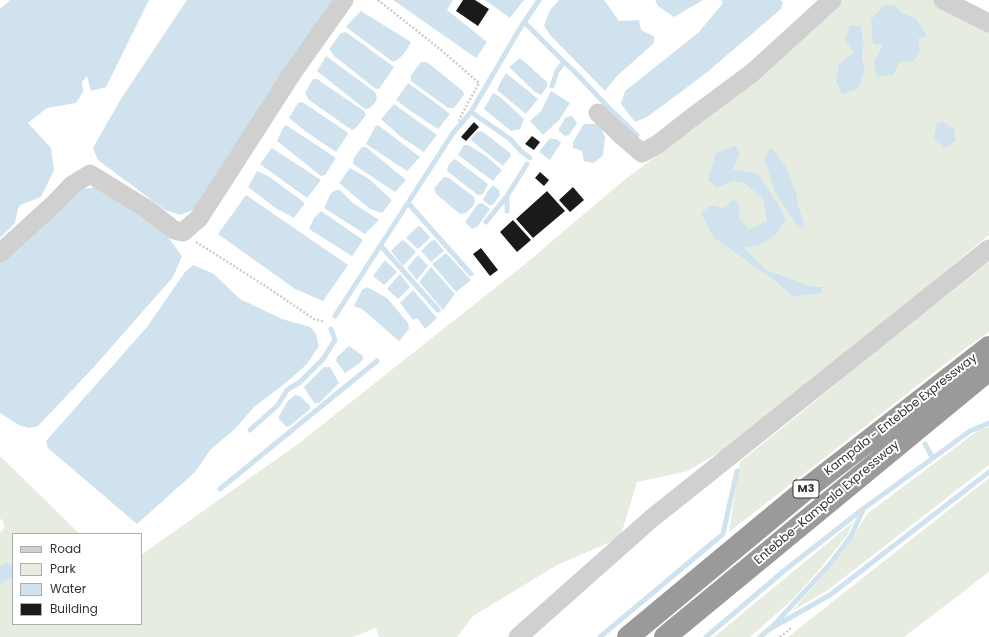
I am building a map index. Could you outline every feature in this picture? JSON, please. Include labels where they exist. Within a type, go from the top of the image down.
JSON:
[{"type":"highway","name":"Kampala - Entebbe Expressway","points":[[628,637],[805,490],[989,347]]},
{"type":"highway","name":"Entebbe–Kampala Expressway","points":[[665,637],[989,370]]},
{"type":"street","points":[[0,253],[55,203],[72,185],[90,174],[147,209],[174,230],[183,232],[198,218],[293,72],[344,0]]},
{"type":"street","points":[[598,113],[620,135],[642,153],[658,144],[752,73],[832,0]]},
{"type":"street","points":[[943,0],[989,23]]},
{"type":"street","points":[[518,637],[651,518],[989,249]]},
{"type":"path","points":[[378,0],[441,50],[479,83],[459,121]]},
{"type":"path","points":[[183,232],[314,319],[325,322]]},
{"type":"path","points":[[780,637],[791,628]]},
{"type":"green space","points":[[840,0],[934,0],[989,29],[989,235],[855,347],[739,440],[688,471],[637,482],[620,538],[557,565],[473,616],[457,637],[379,637],[376,628],[353,637],[0,637],[0,586],[5,581],[12,578],[12,625],[142,625],[142,554],[298,444],[524,265],[623,181],[750,85]],"holes":[[[900,12],[916,18],[926,36],[918,39],[901,61],[893,75],[874,62],[882,44]],[[864,45],[862,58],[865,67],[839,64]],[[740,154],[733,169],[757,173],[786,221],[774,235],[758,246],[745,248],[766,270],[810,286],[823,287],[822,293],[793,297],[775,281],[714,238],[711,205],[723,208],[734,199],[740,205],[739,218],[749,229],[767,221],[763,200],[746,184],[733,181],[717,188]],[[788,170],[796,192],[805,227],[797,227],[794,221]]]},
{"type":"green space","points":[[989,262],[989,332],[963,350],[729,532],[740,462],[864,360]]},
{"type":"green space","points":[[989,422],[989,425],[981,429],[989,427],[989,465],[828,590],[792,611],[833,564],[853,537],[867,514]]},
{"type":"green space","points":[[0,456],[79,533],[12,533],[12,564],[5,563],[0,567],[0,533],[4,528],[3,520],[0,519]]},
{"type":"green space","points":[[989,478],[989,572],[904,637],[788,637]]},
{"type":"green space","points":[[853,522],[848,534],[819,570],[792,600],[750,637],[714,637]]},
{"type":"water","points":[[10,0],[149,0],[106,87],[91,91],[87,76],[82,82],[83,92],[76,103],[47,108],[28,123],[51,148],[54,170],[41,197],[20,205],[15,223],[0,238],[0,9]]},
{"type":"water","points":[[187,0],[338,0],[196,209],[180,215],[165,210],[98,160],[93,148],[122,97]]},
{"type":"water","points":[[393,0],[453,0],[447,10],[487,42],[476,58]]},
{"type":"water","points":[[485,0],[524,0],[510,18]]},
{"type":"water","points":[[559,0],[604,0],[619,21],[639,20],[641,30],[654,36],[654,43],[617,76],[605,91],[551,36],[544,26],[550,10]]},
{"type":"water","points":[[655,0],[703,0],[674,17],[658,6]]},
{"type":"water","points":[[721,0],[780,0],[783,2],[781,9],[705,74],[647,117],[635,122],[621,104],[625,91],[698,33],[723,3]]},
{"type":"water","points":[[884,5],[894,5],[900,12],[916,18],[927,36],[918,39],[920,52],[913,62],[901,61],[893,75],[877,77],[874,62],[882,45],[873,44],[871,20]]},
{"type":"water","points":[[361,11],[411,42],[401,57],[393,62],[346,27]]},
{"type":"water","points":[[850,25],[861,26],[864,45],[862,58],[865,67],[858,89],[842,94],[836,81],[839,64],[854,52],[845,40]]},
{"type":"water","points":[[346,32],[394,67],[379,89],[376,89],[334,56],[329,49],[341,33]]},
{"type":"water","points":[[326,56],[375,92],[375,103],[370,108],[365,109],[317,71]]},
{"type":"water","points":[[520,58],[547,82],[547,87],[541,95],[535,92],[509,67]]},
{"type":"water","points":[[421,62],[427,62],[463,91],[464,95],[454,108],[448,108],[411,81],[411,75]]},
{"type":"water","points":[[506,73],[538,99],[526,114],[497,90]]},
{"type":"water","points":[[313,79],[317,79],[364,111],[366,115],[355,129],[352,130],[309,100],[305,93]]},
{"type":"water","points":[[408,83],[450,114],[438,129],[396,100]]},
{"type":"water","points":[[551,91],[570,103],[559,120],[543,135],[530,121],[541,111]]},
{"type":"water","points":[[493,93],[500,97],[524,119],[520,129],[511,131],[484,109]]},
{"type":"water","points":[[302,102],[347,132],[348,134],[336,152],[289,118],[298,103]]},
{"type":"water","points":[[394,104],[437,135],[424,152],[401,137],[381,119]]},
{"type":"water","points":[[572,116],[577,123],[569,135],[565,136],[558,130],[566,117]]},
{"type":"water","points":[[943,122],[954,129],[956,141],[945,148],[934,137],[937,123]]},
{"type":"water","points":[[584,124],[599,124],[605,137],[603,155],[594,163],[584,161],[582,151],[573,148],[573,142]]},
{"type":"water","points":[[286,125],[336,158],[325,175],[321,176],[277,141]]},
{"type":"water","points":[[378,125],[420,157],[407,171],[366,144],[375,127]]},
{"type":"water","points":[[482,131],[510,153],[511,156],[503,166],[472,141],[471,138],[477,132]]},
{"type":"water","points":[[550,138],[558,140],[561,143],[550,160],[539,152]]},
{"type":"water","points":[[464,145],[468,145],[486,156],[502,170],[493,181],[458,155]]},
{"type":"water","points":[[736,146],[740,154],[733,169],[757,173],[778,204],[786,221],[775,235],[758,246],[745,248],[766,270],[810,286],[823,287],[822,293],[793,297],[775,281],[714,238],[701,213],[711,205],[723,208],[734,199],[740,205],[739,218],[749,229],[767,221],[763,200],[746,184],[733,181],[717,188],[708,180],[716,153]]},
{"type":"water","points":[[362,147],[366,147],[406,180],[395,192],[353,164],[354,158]]},
{"type":"water","points":[[272,148],[321,180],[307,198],[260,164]]},
{"type":"water","points":[[771,148],[788,170],[796,192],[805,227],[797,227],[774,190],[764,158]]},
{"type":"water","points":[[455,159],[488,184],[483,194],[478,195],[447,171],[449,164]]},
{"type":"water","points":[[350,168],[369,179],[392,200],[382,213],[370,209],[339,183]]},
{"type":"water","points":[[257,171],[268,176],[305,203],[294,218],[277,209],[248,187]]},
{"type":"water","points":[[444,177],[449,178],[474,197],[474,205],[466,213],[460,214],[436,194],[434,188]]},
{"type":"water","points":[[493,185],[499,190],[500,195],[493,205],[489,205],[483,200]]},
{"type":"water","points":[[96,187],[117,195],[167,236],[182,256],[173,277],[93,368],[38,426],[29,428],[19,425],[0,413],[0,260],[82,189]]},
{"type":"water","points":[[336,190],[340,190],[353,203],[379,220],[365,234],[324,208],[331,193]]},
{"type":"water","points":[[246,195],[348,265],[323,301],[295,289],[218,234]]},
{"type":"water","points":[[482,203],[490,209],[478,226],[472,229],[465,222],[478,204]]},
{"type":"water","points":[[321,211],[363,240],[352,256],[309,229],[314,218]]},
{"type":"water","points":[[418,226],[421,227],[430,237],[418,249],[406,238]]},
{"type":"water","points":[[402,240],[416,252],[403,266],[391,251]]},
{"type":"water","points":[[435,240],[444,251],[431,262],[421,251],[431,241]]},
{"type":"water","points":[[446,253],[471,280],[456,292],[432,264]]},
{"type":"water","points":[[418,255],[428,266],[417,280],[407,268]]},
{"type":"water","points":[[385,260],[397,272],[384,285],[373,276]]},
{"type":"water","points":[[193,265],[214,274],[240,299],[282,319],[310,327],[316,334],[319,346],[306,365],[282,386],[255,406],[235,429],[211,449],[195,472],[137,524],[48,448],[46,441],[147,327],[185,272]]},
{"type":"water","points":[[431,267],[455,294],[443,310],[419,282]]},
{"type":"water","points":[[400,274],[410,287],[398,299],[387,289]]},
{"type":"water","points":[[367,287],[387,298],[408,323],[409,329],[399,341],[362,309],[354,306],[362,290]]},
{"type":"water","points":[[413,290],[437,318],[425,329],[417,318],[413,320],[400,303]]},
{"type":"water","points":[[349,346],[362,355],[363,359],[345,373],[336,361],[337,357]]},
{"type":"water","points":[[324,367],[330,367],[339,383],[319,403],[314,403],[304,387]]},
{"type":"water","points":[[295,395],[300,396],[310,406],[310,409],[287,427],[278,418],[287,402]]},
{"type":"water","points":[[5,563],[12,564],[12,578],[5,581],[0,586],[0,567]]},
{"type":"building","points":[[463,0],[475,0],[489,9],[478,26],[456,11]]},
{"type":"building","points":[[474,122],[479,127],[466,141],[461,137]]},
{"type":"building","points":[[532,136],[540,142],[534,150],[525,144]]},
{"type":"building","points":[[540,172],[549,180],[544,186],[535,178]]},
{"type":"building","points":[[573,187],[584,200],[570,212],[559,200]]},
{"type":"building","points":[[547,191],[565,211],[533,238],[516,219]]},
{"type":"building","points":[[513,220],[531,240],[517,252],[500,232]]},
{"type":"building","points":[[481,248],[498,270],[490,276],[473,254]]},
{"type":"waterway","points":[[335,316],[453,133],[471,112],[519,30],[539,0]]},
{"type":"waterway","points":[[524,22],[564,62],[557,71],[552,86]]},
{"type":"waterway","points":[[564,62],[637,135]]},
{"type":"waterway","points":[[471,112],[510,139],[530,158]]},
{"type":"waterway","points":[[486,222],[507,196],[527,164]]},
{"type":"waterway","points":[[507,196],[507,211]]},
{"type":"waterway","points":[[408,203],[471,274]]},
{"type":"waterway","points":[[381,246],[438,310]]},
{"type":"waterway","points":[[250,430],[278,405],[287,390],[300,382],[323,359],[335,340],[331,329]]},
{"type":"waterway","points":[[220,489],[377,361]]},
{"type":"waterway","points":[[706,637],[785,570],[863,509],[970,431],[989,423]]},
{"type":"waterway","points":[[925,444],[931,455]]},
{"type":"waterway","points":[[600,637],[723,534],[737,471]]},
{"type":"waterway","points":[[768,630],[830,595],[989,472]]},
{"type":"waterway","points":[[760,637],[773,626],[830,564],[851,536],[863,510]]}]
